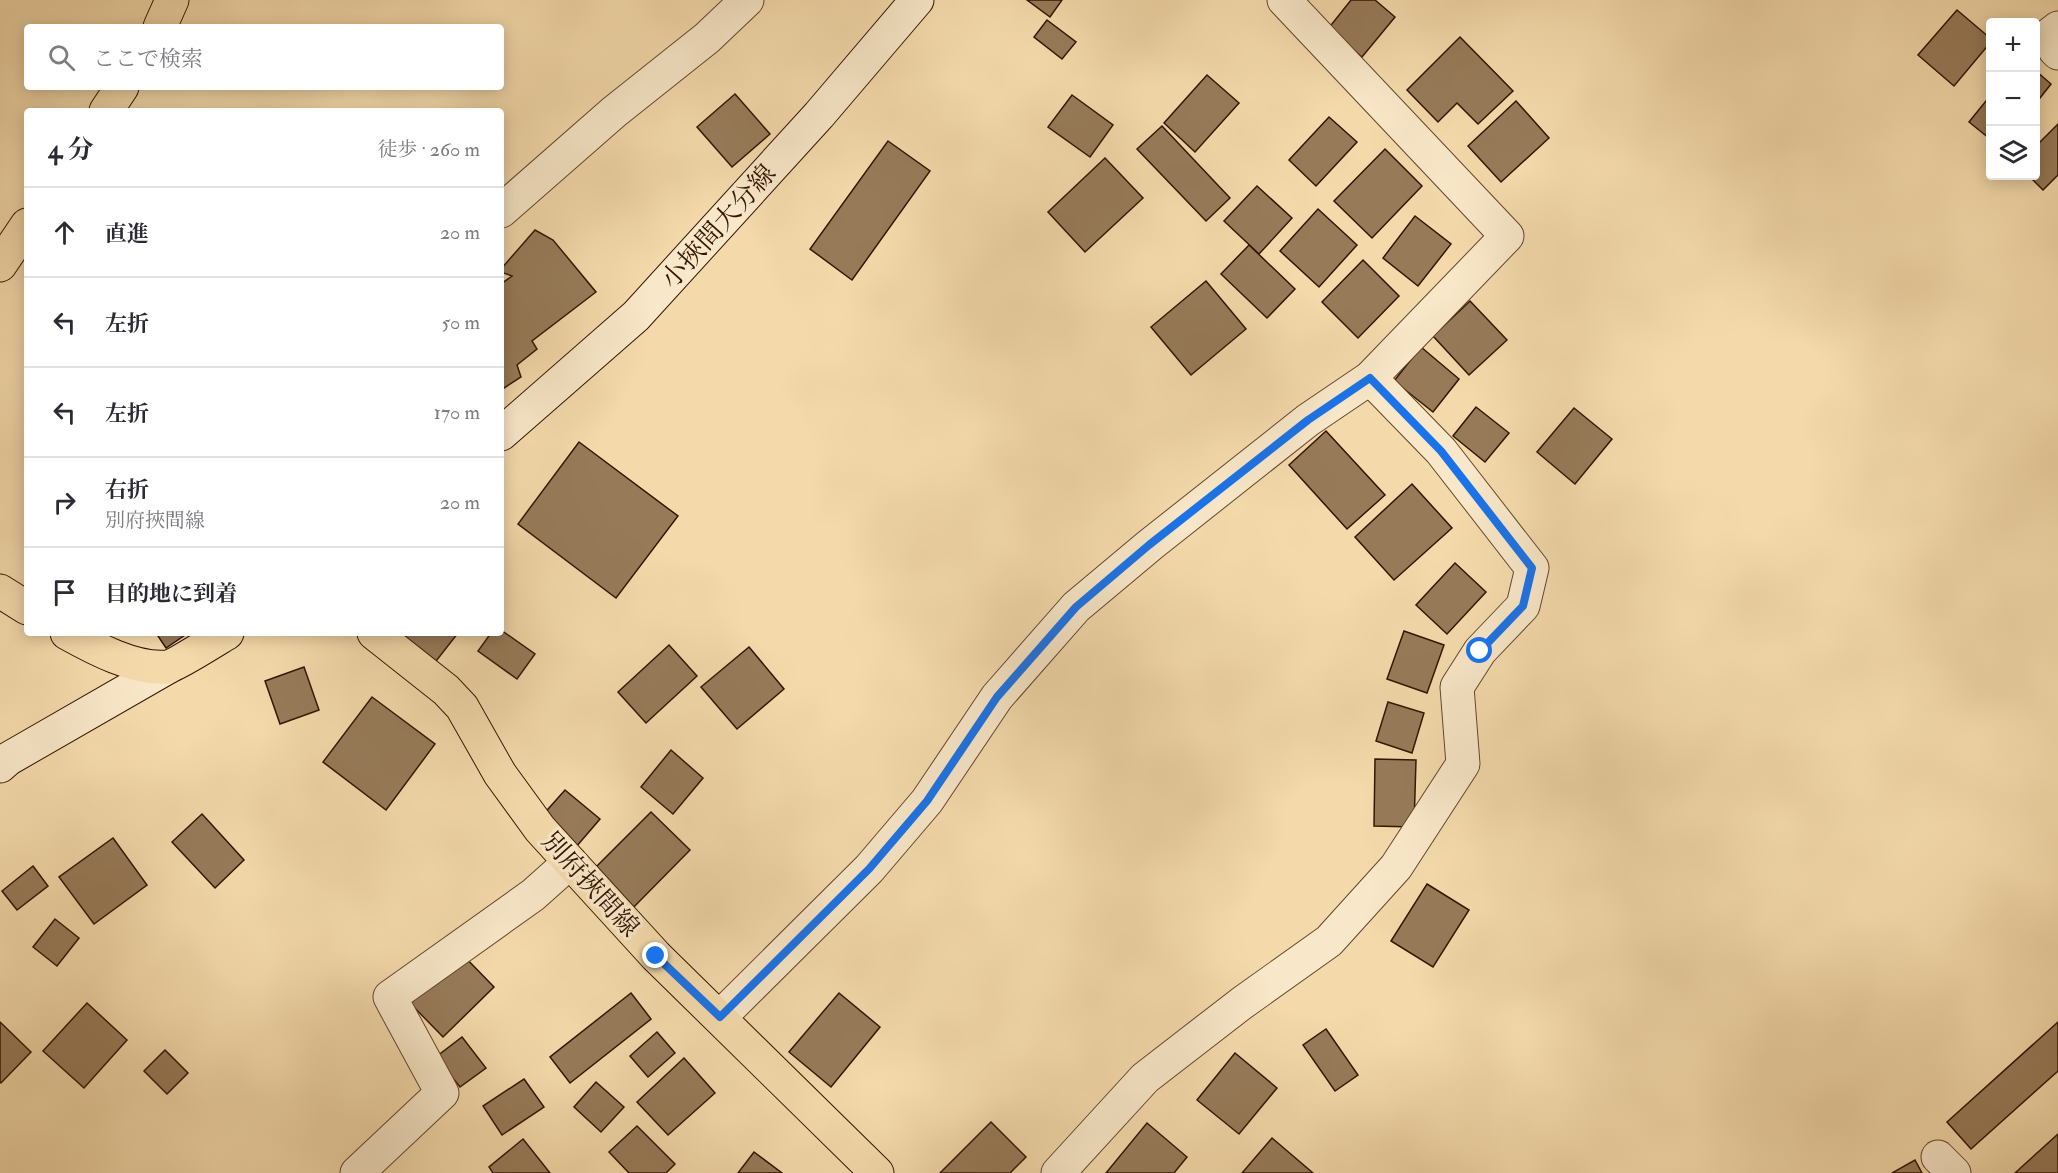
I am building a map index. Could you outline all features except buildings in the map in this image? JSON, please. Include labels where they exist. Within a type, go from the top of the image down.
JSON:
[{"type":"main road","points":[[161,24],[172,0]]},
{"type":"main road","points":[[108,108],[120,90]]},
{"type":"main road","points":[[0,265],[24,229]]},
{"type":"main road","points":[[0,591],[24,606]]},
{"type":"main road","points":[[73,636],[117,658],[168,667],[222,636]]},
{"type":"main road","name":"別府挾間線","points":[[378,636],[439,684],[462,707],[500,774],[540,829],[656,956],[877,1173]]},
{"type":"street","points":[[504,208],[614,112],[707,38],[747,0]]},
{"type":"street","name":"小挾間大分線","points":[[504,431],[636,316],[819,115],[917,0]]},
{"type":"street","points":[[720,1017],[869,869],[927,801],[997,697],[1076,607],[1149,545],[1299,427],[1370,378],[1507,236],[1284,0]]},
{"type":"street","points":[[2058,28],[2049,35],[2058,53]]},
{"type":"street","points":[[1058,1173],[1145,1078],[1242,1003],[1329,941],[1396,867],[1464,764],[1457,687],[1480,651],[1523,606],[1532,568],[1441,451],[1370,378]]},
{"type":"street","points":[[0,766],[8,759],[168,667]]},
{"type":"street","points":[[357,1173],[442,1094],[390,997],[533,895],[570,862]]},
{"type":"route","points":[[656,956],[720,1017],[869,869],[927,801],[997,697],[1076,607],[1149,545],[1308,420],[1370,378],[1441,451],[1532,568],[1523,606],[1480,651]]}]
